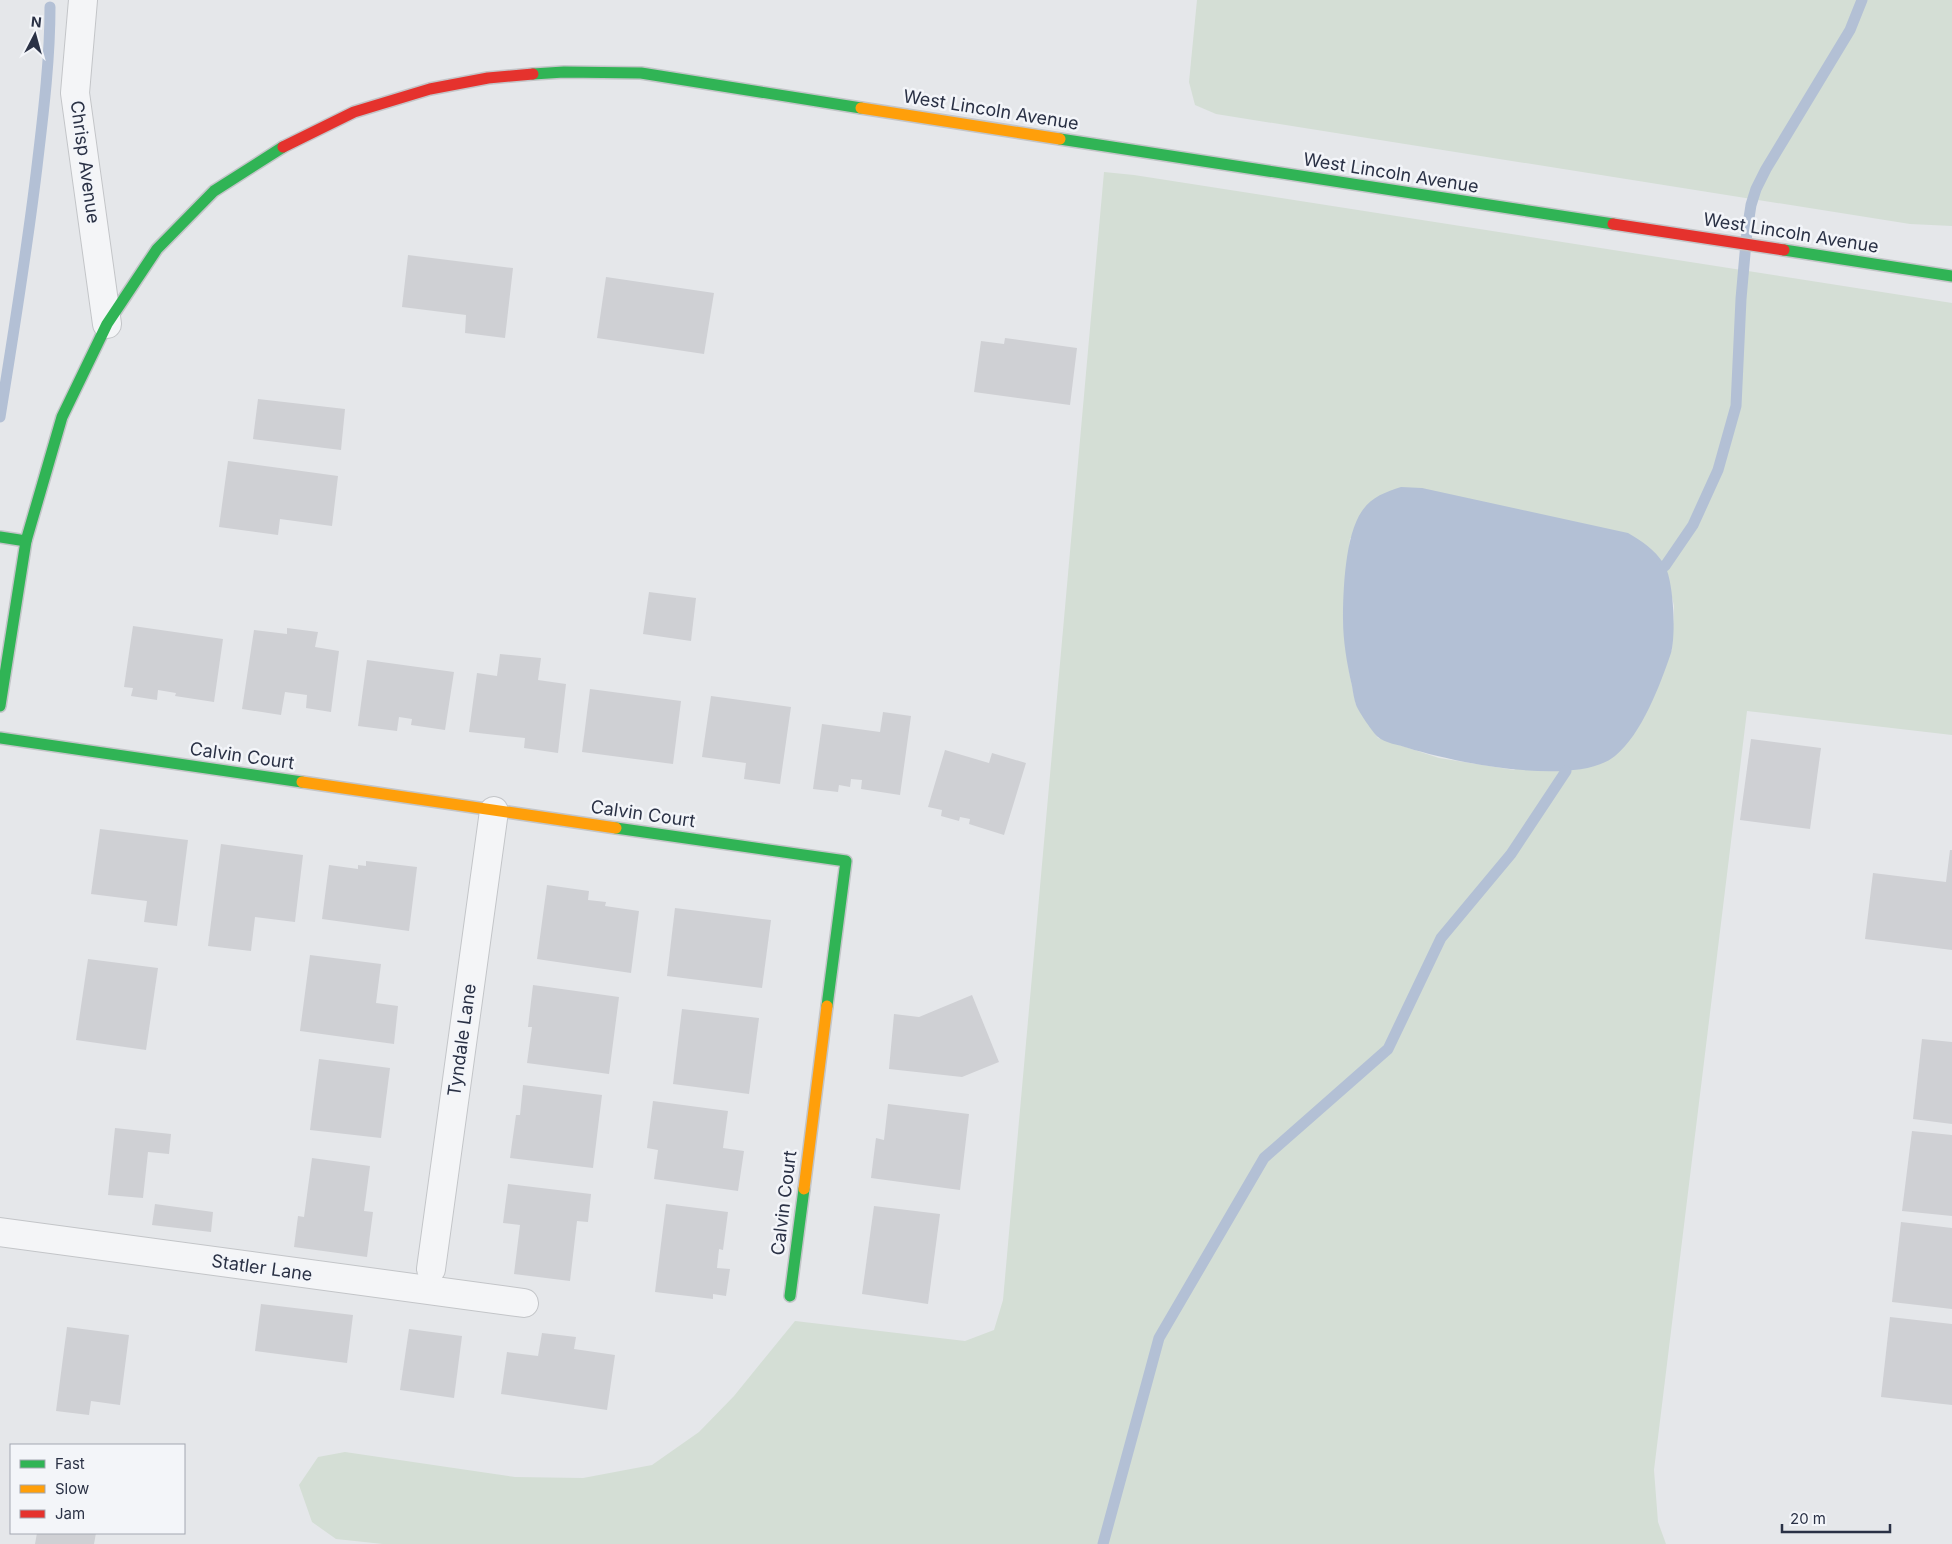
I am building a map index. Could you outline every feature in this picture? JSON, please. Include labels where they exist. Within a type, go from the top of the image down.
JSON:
[{"type":"main road","name":"West Lincoln Avenue","points":[[0,706],[26,541],[62,418],[107,324],[158,249],[214,191],[274,151],[354,112],[430,89],[488,78],[564,72],[641,74],[1952,276]]},
{"type":"main road","points":[[0,537],[26,541]]},
{"type":"main road","name":"Calvin Court","points":[[0,738],[846,861],[790,1296]]},
{"type":"street","name":"Chrisp Avenue","points":[[83,0],[75,93],[107,324]]},
{"type":"street","name":"Tyndale Lane","points":[[431,1270],[494,811]]},
{"type":"street","name":"Statler Lane","points":[[0,1232],[524,1303]]},
{"type":"shaded area","points":[[1197,0],[1952,0],[1952,226],[1910,224],[1216,114],[1195,105],[1189,82]]},
{"type":"shaded area","points":[[1104,172],[1134,175],[1952,303],[1952,735],[1747,711],[1654,1470],[1658,1522],[1666,1544],[383,1544],[336,1539],[312,1522],[299,1485],[318,1457],[345,1452],[515,1477],[583,1478],[652,1465],[699,1432],[734,1396],[795,1321],[965,1341],[994,1330],[1003,1300]],"holes":[[[1350,538],[1665,566],[1674,606],[1672,650],[1514,770],[1439,758],[1378,738],[1356,705],[1349,671],[1343,620]]]},
{"type":"water","points":[[1401,487],[1422,488],[1628,533],[1648,546],[1664,564],[1672,594],[1673,645],[1671,653],[1656,694],[1642,722],[1625,747],[1615,756],[1597,765],[1573,770],[1514,769],[1428,754],[1384,741],[1373,731],[1356,705],[1347,661],[1343,619],[1346,564],[1352,534],[1356,521],[1362,511],[1374,499]]},
{"type":"building","points":[[408,255],[513,268],[505,338],[465,333],[466,315],[402,307]]},
{"type":"building","points":[[606,277],[714,293],[704,354],[597,338]]},
{"type":"building","points":[[1005,338],[1077,348],[1070,405],[974,392],[981,341],[1004,344]]},
{"type":"building","points":[[258,399],[345,409],[341,450],[253,439]]},
{"type":"building","points":[[228,461],[338,476],[332,526],[280,519],[278,535],[219,527]]},
{"type":"building","points":[[649,592],[696,598],[691,641],[643,634]]},
{"type":"building","points":[[133,626],[223,639],[214,702],[175,696],[176,693],[158,690],[157,700],[131,696],[133,688],[124,687]]},
{"type":"building","points":[[287,628],[318,632],[315,647],[339,651],[331,712],[306,708],[307,695],[285,692],[281,715],[242,709],[254,630],[287,634]]},
{"type":"building","points":[[500,654],[541,658],[538,680],[566,684],[558,753],[524,748],[525,738],[469,732],[477,673],[497,676]]},
{"type":"building","points":[[367,660],[454,672],[445,730],[411,725],[412,719],[399,717],[397,731],[358,726]]},
{"type":"building","points":[[590,689],[681,701],[673,764],[582,752]]},
{"type":"building","points":[[711,696],[791,707],[780,784],[744,779],[746,763],[702,757]]},
{"type":"building","points":[[883,712],[911,716],[900,795],[861,789],[862,780],[851,779],[850,787],[839,785],[838,792],[813,789],[822,724],[880,732]]},
{"type":"building","points":[[1751,739],[1821,748],[1810,829],[1740,820]]},
{"type":"building","points":[[945,750],[989,763],[992,753],[1026,763],[1004,835],[969,824],[970,819],[960,817],[959,821],[941,816],[942,810],[928,807]]},
{"type":"building","points":[[100,829],[188,840],[177,926],[144,922],[147,901],[91,894]]},
{"type":"building","points":[[221,844],[303,855],[295,922],[255,917],[251,951],[208,946]]},
{"type":"building","points":[[1950,850],[1952,850],[1952,950],[1865,939],[1873,873],[1946,882]]},
{"type":"building","points":[[366,861],[417,867],[409,931],[322,919],[329,865],[358,869],[358,865],[366,866]]},
{"type":"building","points":[[547,885],[589,891],[588,900],[606,902],[605,906],[639,911],[631,973],[537,959]]},
{"type":"building","points":[[675,908],[771,920],[762,988],[667,976]]},
{"type":"building","points":[[310,955],[381,964],[376,1003],[398,1006],[394,1044],[300,1031]]},
{"type":"building","points":[[88,959],[158,968],[146,1050],[76,1040]]},
{"type":"building","points":[[533,985],[619,997],[609,1074],[527,1063],[532,1027],[528,1027]]},
{"type":"building","points":[[972,995],[999,1062],[962,1077],[889,1069],[894,1014],[919,1017]]},
{"type":"building","points":[[682,1009],[759,1018],[749,1094],[673,1084]]},
{"type":"building","points":[[1922,1039],[1952,1042],[1952,1124],[1913,1119]]},
{"type":"building","points":[[319,1059],[390,1068],[381,1138],[310,1130]]},
{"type":"building","points":[[523,1085],[602,1095],[593,1168],[510,1158],[516,1115],[520,1115]]},
{"type":"building","points":[[653,1101],[728,1111],[723,1148],[744,1151],[738,1191],[654,1179],[658,1150],[647,1148]]},
{"type":"building","points":[[888,1104],[969,1114],[960,1190],[871,1178],[876,1138],[884,1140]]},
{"type":"building","points":[[115,1128],[171,1134],[169,1154],[148,1152],[143,1198],[108,1195]]},
{"type":"building","points":[[1912,1131],[1952,1135],[1952,1216],[1902,1211]]},
{"type":"building","points":[[312,1158],[370,1166],[364,1211],[373,1212],[367,1257],[294,1247],[298,1216],[304,1217]]},
{"type":"building","points":[[508,1184],[591,1194],[588,1222],[577,1221],[570,1281],[514,1274],[520,1225],[503,1223]]},
{"type":"building","points":[[155,1204],[213,1212],[211,1232],[152,1225]]},
{"type":"building","points":[[666,1204],[728,1212],[723,1250],[719,1249],[717,1268],[730,1269],[726,1296],[713,1294],[713,1299],[655,1292]]},
{"type":"building","points":[[874,1206],[940,1214],[928,1304],[862,1294]]},
{"type":"building","points":[[1901,1222],[1952,1228],[1952,1309],[1892,1302]]},
{"type":"building","points":[[261,1304],[353,1315],[347,1363],[255,1351]]},
{"type":"building","points":[[1890,1317],[1952,1324],[1952,1405],[1881,1397]]},
{"type":"building","points":[[67,1327],[129,1335],[120,1405],[91,1401],[89,1415],[56,1411]]},
{"type":"building","points":[[409,1329],[462,1336],[454,1398],[400,1390]]},
{"type":"building","points":[[542,1333],[576,1337],[574,1349],[615,1355],[607,1410],[501,1394],[507,1352],[538,1356]]},
{"type":"building","points":[[37,1534],[96,1534],[94,1544],[35,1544]]},
{"type":"waterway","points":[[1665,566],[1693,525],[1718,470],[1736,406],[1741,299],[1747,231],[1751,205],[1756,189],[1766,169],[1850,30],[1862,0]]},
{"type":"waterway","points":[[0,417],[34,191],[46,83],[50,7]]},
{"type":"waterway","points":[[1103,1544],[1159,1338],[1264,1158],[1388,1049],[1441,938],[1511,854],[1566,771]]},
{"type":"traffic: fast","points":[[533,74],[564,72],[641,73],[861,108]]},
{"type":"traffic: fast","points":[[1060,139],[1613,224]]},
{"type":"traffic: fast","points":[[0,706],[26,541],[62,417],[107,324],[157,249],[214,191],[283,147]]},
{"type":"traffic: fast","points":[[1784,250],[1952,276]]},
{"type":"traffic: fast","points":[[0,537],[26,541]]},
{"type":"traffic: fast","points":[[0,738],[302,782]]},
{"type":"traffic: fast","points":[[616,828],[846,861],[827,1006]]},
{"type":"traffic: fast","points":[[790,1296],[804,1189]]},
{"type":"traffic: slow","points":[[861,108],[1060,139]]},
{"type":"traffic: slow","points":[[302,782],[616,828]]},
{"type":"traffic: slow","points":[[804,1189],[827,1006]]},
{"type":"traffic: jam","points":[[283,147],[354,112],[430,89],[488,78],[533,74]]},
{"type":"traffic: jam","points":[[1613,224],[1784,250]]}]
